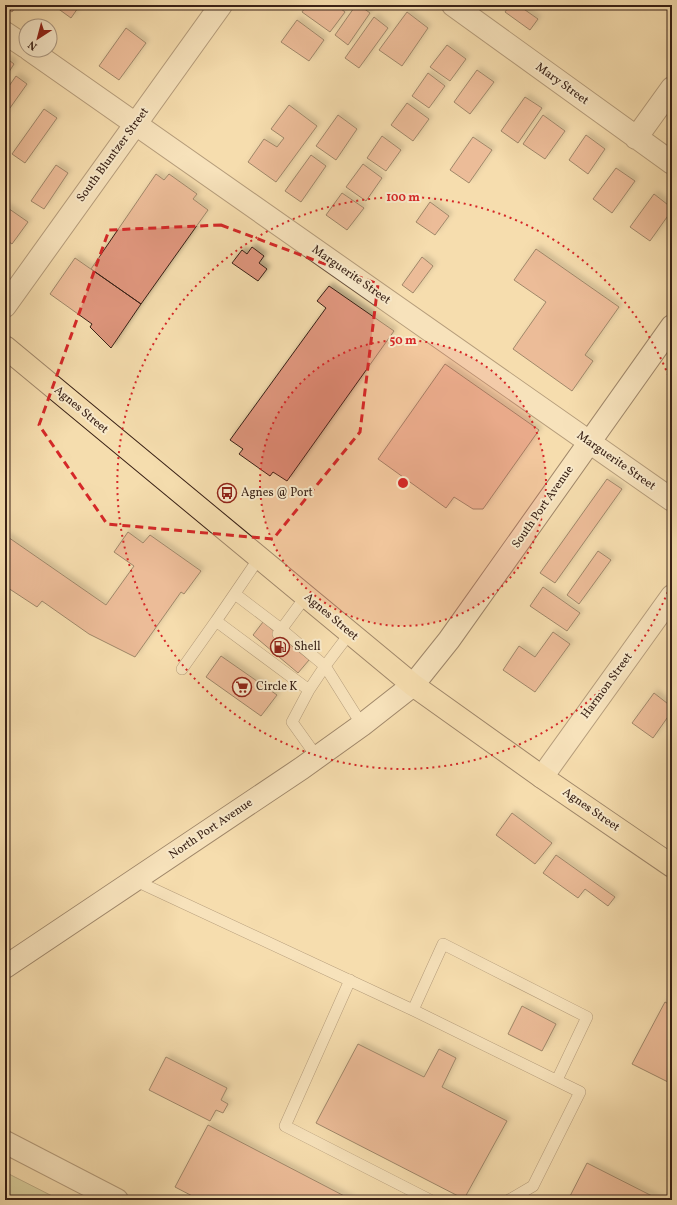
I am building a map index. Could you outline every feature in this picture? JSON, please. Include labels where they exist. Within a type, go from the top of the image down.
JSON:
[{"type":"main road","name":"Agnes Street","points":[[5,347],[413,685],[542,777],[672,866]]},
{"type":"street","name":"South Bluntzer Street","points":[[5,306],[221,5]]},
{"type":"street","name":"Mary Street","points":[[453,5],[672,163]]},
{"type":"street","points":[[5,33],[18,42]]},
{"type":"street","name":"Marguerite Street","points":[[41,58],[672,500]]},
{"type":"street","points":[[636,138],[672,88]]},
{"type":"street","name":"South Port Avenue","points":[[413,685],[453,634],[672,326]]},
{"type":"street","name":"Harmon Street","points":[[542,777],[672,596]]},
{"type":"street","name":"North Port Avenue","points":[[5,967],[317,757],[362,725],[413,685]]},
{"type":"street","points":[[5,1142],[117,1200]]},
{"type":"lane","points":[[182,669],[259,558]]},
{"type":"lane","points":[[234,594],[293,643],[325,666],[362,725]]},
{"type":"lane","points":[[279,631],[306,596]]},
{"type":"lane","points":[[216,621],[265,651],[309,690]]},
{"type":"lane","points":[[317,757],[292,722],[309,690],[350,633]]},
{"type":"lane","points":[[134,880],[350,980],[580,1092],[533,1186],[510,1200]]},
{"type":"lane","points":[[413,1010],[443,944],[587,1017],[557,1080]]},
{"type":"lane","points":[[350,980],[285,1126],[430,1200]]},
{"type":"highlighted area","points":[[221,225],[378,284],[360,432],[273,539],[107,524],[39,425],[109,230]]},
{"type":"green space","points":[[5,1172],[60,1200],[5,1200]]},
{"type":"building","points":[[5,5],[17,5],[12,12],[5,7]]},
{"type":"building","points":[[53,5],[80,5],[71,18]]},
{"type":"building","points":[[307,5],[336,5],[345,12],[330,32],[302,12]]},
{"type":"building","points":[[356,5],[359,5],[370,13],[348,45],[335,35]]},
{"type":"building","points":[[510,5],[518,5],[538,19],[530,30],[505,12]]},
{"type":"building","points":[[407,12],[428,28],[402,66],[379,50]]},
{"type":"building","points":[[374,17],[388,28],[359,68],[345,58]]},
{"type":"building","points":[[297,20],[324,40],[309,61],[281,42]]},
{"type":"building","points":[[126,28],[146,43],[119,80],[99,66]]},
{"type":"building","points":[[447,45],[466,59],[450,81],[430,67]]},
{"type":"building","points":[[5,57],[14,64],[5,78]]},
{"type":"building","points":[[477,70],[494,82],[470,114],[454,102]]},
{"type":"building","points":[[428,73],[445,86],[429,108],[412,96]]},
{"type":"building","points":[[16,76],[27,84],[5,115],[5,92]]},
{"type":"building","points":[[525,97],[542,108],[518,143],[501,131]]},
{"type":"building","points":[[407,103],[429,119],[413,141],[391,125]]},
{"type":"building","points":[[289,105],[317,126],[276,182],[248,162],[264,139],[277,147],[284,138],[271,129]]},
{"type":"building","points":[[44,109],[57,118],[25,163],[12,154]]},
{"type":"building","points":[[338,115],[357,129],[336,160],[316,146]]},
{"type":"building","points":[[543,115],[565,131],[545,159],[523,144]]},
{"type":"building","points":[[586,135],[605,149],[588,174],[569,160]]},
{"type":"building","points":[[382,136],[401,150],[386,171],[367,158]]},
{"type":"building","points":[[473,137],[492,150],[469,183],[450,170]]},
{"type":"building","points":[[311,155],[326,166],[301,202],[285,191]]},
{"type":"building","points":[[363,164],[382,178],[366,201],[346,187]]},
{"type":"building","points":[[56,165],[68,173],[44,209],[31,201]]},
{"type":"building","points":[[616,168],[635,181],[612,213],[593,199]]},
{"type":"building","points":[[156,174],[164,180],[169,174],[197,194],[193,199],[208,210],[141,304],[91,269]]},
{"type":"building","points":[[342,193],[364,208],[347,230],[326,215]]},
{"type":"building","points":[[654,194],[672,208],[672,210],[650,241],[630,227]]},
{"type":"building","points":[[430,202],[449,216],[435,235],[416,222]]},
{"type":"building","points":[[5,206],[28,222],[12,244],[5,239]]},
{"type":"building","points":[[252,247],[264,256],[259,263],[267,269],[258,281],[232,263],[242,250],[247,254]]},
{"type":"building","points":[[536,249],[619,307],[585,355],[593,361],[572,391],[513,349],[546,302],[514,280]]},
{"type":"building","points":[[422,257],[433,266],[413,293],[402,285]]},
{"type":"building","points":[[75,258],[141,304],[111,348],[90,327],[92,324],[50,294]]},
{"type":"building","points":[[329,286],[394,331],[287,481],[273,472],[270,476],[239,454],[243,449],[230,440],[326,308],[317,301]]},
{"type":"building","points":[[445,364],[539,430],[483,509],[473,509],[454,497],[446,508],[378,459]]},
{"type":"building","points":[[607,479],[622,489],[555,583],[540,573]]},
{"type":"building","points":[[128,532],[143,543],[150,535],[201,571],[184,594],[181,592],[135,657],[89,634],[42,601],[37,607],[5,586],[5,535],[106,605],[134,566],[114,552]]},
{"type":"building","points":[[598,551],[611,560],[579,604],[567,595]]},
{"type":"building","points":[[543,587],[580,613],[567,631],[530,606]]},
{"type":"building","points":[[263,622],[309,660],[298,673],[253,635]]},
{"type":"building","points":[[553,632],[570,644],[535,692],[503,670],[519,646],[535,657]]},
{"type":"building","points":[[221,656],[277,695],[261,716],[206,677]]},
{"type":"building","points":[[654,693],[672,707],[672,711],[653,738],[632,723]]},
{"type":"building","points":[[512,813],[552,843],[535,864],[496,835]]},
{"type":"building","points":[[556,855],[615,897],[608,906],[585,889],[578,898],[543,873]]},
{"type":"building","points":[[665,1002],[672,1006],[672,1084],[632,1064]]},
{"type":"building","points":[[522,1006],[556,1024],[542,1051],[508,1034]]},
{"type":"building","points":[[358,1044],[424,1077],[439,1049],[456,1058],[442,1087],[507,1121],[464,1199],[316,1123]]},
{"type":"building","points":[[166,1057],[227,1088],[221,1100],[228,1104],[223,1113],[216,1110],[210,1121],[149,1090]]},
{"type":"building","points":[[208,1125],[352,1200],[200,1200],[175,1187]]},
{"type":"building","points":[[587,1163],[660,1200],[568,1200]]},
{"type":"place","name":"Agnes @ Port","points":[[227,493]]},
{"type":"place","name":"Shell","points":[[280,647]]},
{"type":"place","name":"Circle K","points":[[242,687]]}]
